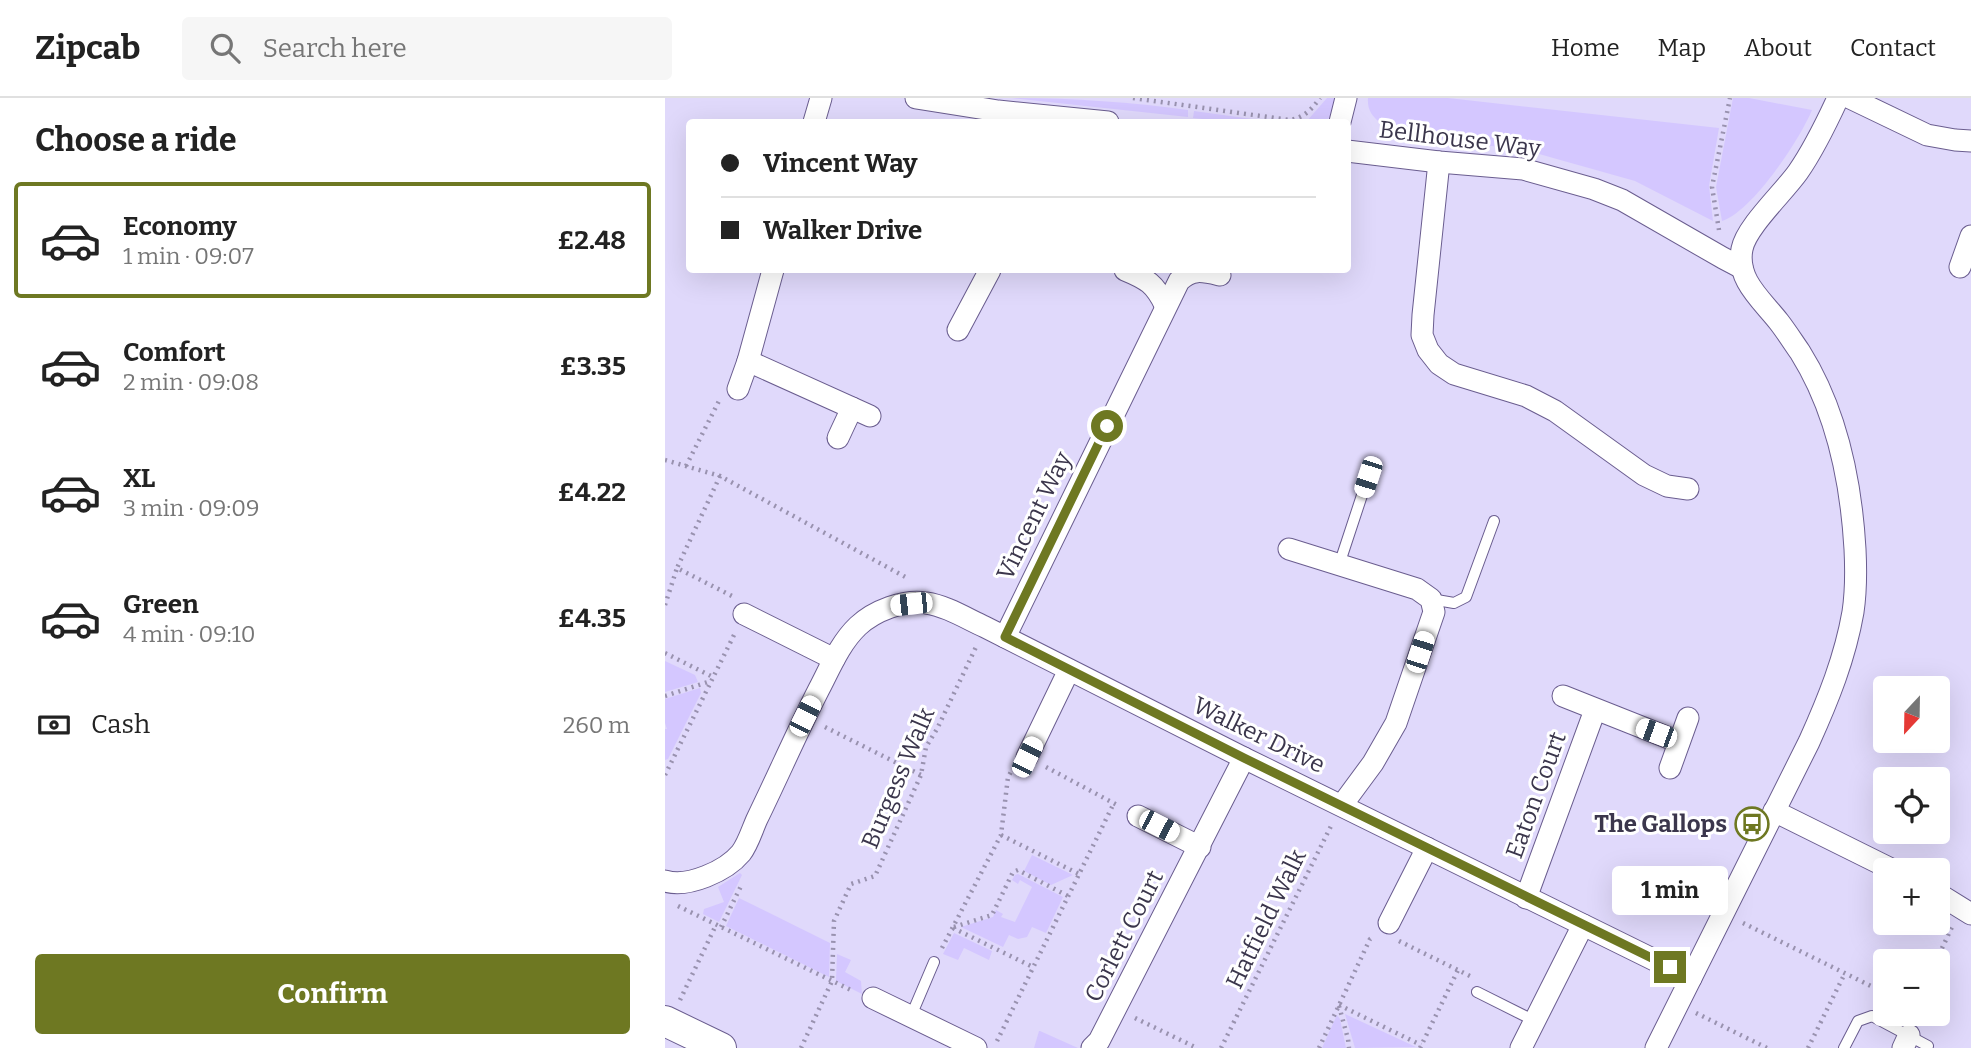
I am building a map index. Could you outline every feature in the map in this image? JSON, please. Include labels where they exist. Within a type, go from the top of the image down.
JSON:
[{"type":"street","points":[[815,119],[821,98]]},
{"type":"street","points":[[916,98],[998,111],[1078,119]]},
{"type":"street","points":[[1341,119],[1346,98]]},
{"type":"street","points":[[1656,1048],[1775,811],[1828,698],[1844,653],[1853,609],[1856,567],[1853,514],[1842,453],[1819,389],[1801,354],[1732,263],[1750,232],[1797,173],[1818,141],[1838,98]]},
{"type":"street","points":[[1850,98],[1927,135],[1971,141]]},
{"type":"street","name":"Bellhouse Way","points":[[1351,151],[1523,169],[1594,189],[1622,200],[1732,263]]},
{"type":"street","points":[[1439,162],[1423,315],[1422,335],[1428,350],[1439,364],[1454,374],[1526,396],[1555,411],[1644,475],[1667,486],[1688,489]]},
{"type":"street","points":[[1960,267],[1971,236]]},
{"type":"street","points":[[738,388],[772,273]]},
{"type":"street","points":[[958,330],[988,273]]},
{"type":"street","points":[[1133,273],[1157,289],[1165,305]]},
{"type":"street","name":"Vincent Way","points":[[1005,637],[1165,305],[1187,273]]},
{"type":"street","name":"Vincent Way","points":[[1212,273],[1220,275]]},
{"type":"street","points":[[748,361],[861,412],[838,438]]},
{"type":"street","points":[[1289,549],[1417,589],[1431,599],[1434,612],[1396,723],[1373,763],[1342,805]]},
{"type":"street","name":"Walker Drive","points":[[669,883],[713,875],[741,853],[834,659],[858,627],[876,612],[897,605],[926,602],[985,627],[1691,978]]},
{"type":"street","points":[[744,614],[834,659]]},
{"type":"street","points":[[1027,757],[1069,670]]},
{"type":"street","name":"Eaton Court","points":[[1563,696],[1679,742]]},
{"type":"street","name":"Eaton Court","points":[[1526,898],[1595,710]]},
{"type":"street","points":[[1670,768],[1688,718]]},
{"type":"street","name":"Corlett Court","points":[[1092,1048],[1099,1041],[1244,758]]},
{"type":"street","points":[[1775,811],[1873,860]]},
{"type":"street","points":[[1138,816],[1200,847]]},
{"type":"street","points":[[1389,923],[1427,848]]},
{"type":"street","points":[[1950,901],[1967,911]]},
{"type":"street","points":[[1521,1048],[1583,925]]},
{"type":"street","points":[[873,998],[976,1048]]},
{"type":"street","points":[[667,1022],[721,1048]]},
{"type":"lane","points":[[1339,565],[1368,477]]},
{"type":"lane","points":[[1431,599],[1454,603],[1466,597],[1494,521]]},
{"type":"lane","points":[[911,1016],[934,962]]},
{"type":"lane","points":[[1476,992],[1535,1021]]},
{"type":"lane","points":[[1844,1048],[1858,1021],[1872,1016],[1913,1043]]},
{"type":"path","points":[[1133,98],[1282,119]]},
{"type":"path","points":[[1299,119],[1320,98]]},
{"type":"path","points":[[1730,98],[1712,187],[1732,263]]},
{"type":"path","points":[[686,466],[722,394],[738,388]]},
{"type":"path","points":[[665,460],[720,476],[925,588],[926,602]]},
{"type":"path","points":[[665,605],[677,568],[720,476]]},
{"type":"path","points":[[665,775],[744,614],[739,600],[677,568]]},
{"type":"path","name":"Burgess Walk","points":[[801,1048],[832,981],[834,921],[851,884],[875,876],[921,775],[926,747],[985,627]]},
{"type":"path","points":[[665,653],[712,679]]},
{"type":"path","points":[[665,695],[712,679]]},
{"type":"path","points":[[805,716],[921,775]]},
{"type":"path","points":[[934,962],[1001,835],[1008,777],[1019,754],[1138,816]]},
{"type":"path","points":[[994,1048],[1114,803]]},
{"type":"path","name":"Hatfield Walk","points":[[1221,1048],[1342,805]]},
{"type":"path","points":[[1001,835],[1079,874]]},
{"type":"path","points":[[953,928],[992,915],[1013,872],[1018,870],[1068,897]]},
{"type":"path","points":[[669,883],[665,899],[861,995],[873,998]]},
{"type":"path","points":[[1943,949],[1967,911]]},
{"type":"path","points":[[1724,913],[1873,988]]},
{"type":"path","points":[[1319,1048],[1370,939],[1389,923],[1393,939],[1479,980],[1476,992]]},
{"type":"path","points":[[667,1022],[716,925]]},
{"type":"path","points":[[953,928],[1033,967]]},
{"type":"path","points":[[1339,1005],[1420,1047],[1458,970]]},
{"type":"path","points":[[1808,1048],[1845,973]]},
{"type":"path","points":[[1678,1004],[1767,1048]]},
{"type":"path","points":[[1339,1005],[1349,1048]]},
{"type":"path","points":[[1116,1008],[1197,1048]]},
{"type":"shaded area","points":[[1012,98],[1144,105],[1188,110],[1188,117]]},
{"type":"shaded area","points":[[1327,98],[1338,98],[1328,119],[1309,119]]},
{"type":"shaded area","points":[[1368,98],[1448,98],[1719,128],[1709,186],[1713,221],[1635,181],[1532,152],[1444,139],[1381,123],[1371,112]]},
{"type":"shaded area","points":[[1733,98],[1749,98],[1812,110],[1774,173],[1747,204],[1722,221],[1716,187]]},
{"type":"shaded area","points":[[1194,111],[1252,119],[1202,119],[1193,118]]},
{"type":"shaded area","points":[[665,661],[695,675],[698,682],[665,692]]},
{"type":"shaded area","points":[[700,688],[701,693],[668,759],[665,760],[665,699]]},
{"type":"shaded area","points":[[1032,855],[1073,875],[1051,885],[1024,871]]},
{"type":"shaded area","points":[[740,873],[742,875],[719,922],[703,914],[704,909],[724,902],[718,887]]},
{"type":"shaded area","points":[[1018,874],[1063,897],[1046,933],[1032,927],[1027,937],[1018,939],[1009,935],[1003,947],[961,927],[993,917],[996,910],[1003,914],[1001,917],[1015,922],[1032,887],[1020,880],[1018,884],[1012,880]]},
{"type":"shaded area","points":[[739,898],[830,943],[829,977],[726,926]]},
{"type":"shaded area","points":[[954,933],[992,951],[989,960],[964,948],[958,960],[943,954]]},
{"type":"shaded area","points":[[837,954],[851,960],[845,972],[861,981],[862,994],[836,981]]},
{"type":"shaded area","points":[[1345,1014],[1416,1047],[1355,1048]]},
{"type":"shaded area","points":[[1337,1015],[1346,1048],[1322,1048]]},
{"type":"shaded area","points":[[1040,1031],[1078,1048],[1034,1048]]},
{"type":"place","name":"The Gallops","points":[[1752,824]]},
{"type":"route","points":[[1107,426],[1005,637],[1526,898],[1670,967]]}]
